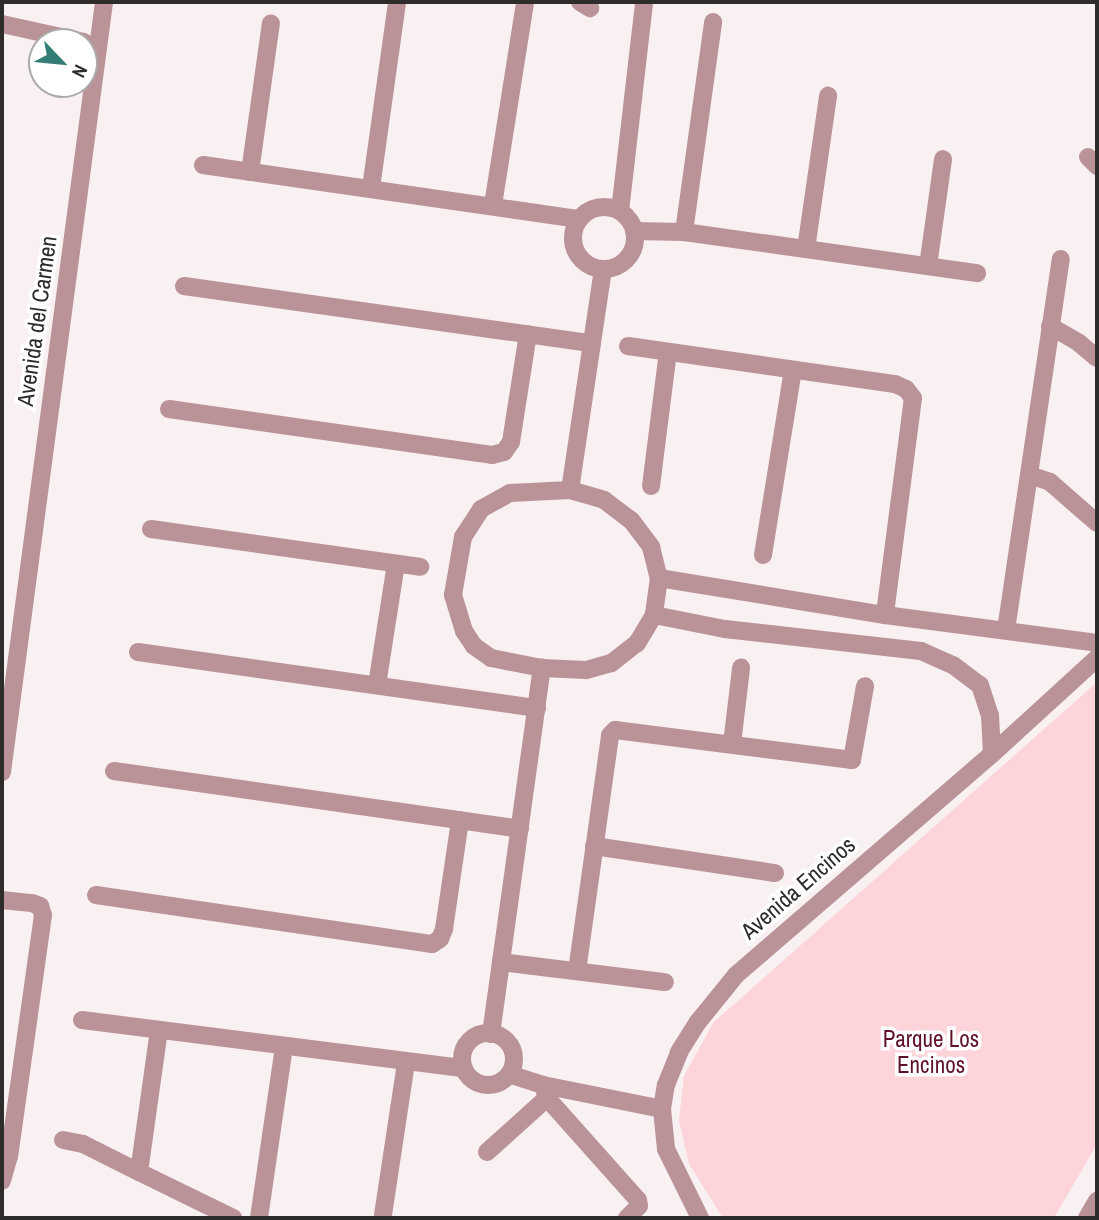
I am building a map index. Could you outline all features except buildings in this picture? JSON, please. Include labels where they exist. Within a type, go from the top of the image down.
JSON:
[{"type":"street","name":"Avenida del Carmen","points":[[94,28],[104,2]]},
{"type":"street","points":[[372,188],[397,2]]},
{"type":"street","points":[[494,205],[525,2]]},
{"type":"street","points":[[620,211],[644,2]]},
{"type":"street","points":[[250,172],[271,23]]},
{"type":"street","points":[[684,232],[713,23]]},
{"type":"street","points":[[2,24],[28,30]]},
{"type":"street","points":[[806,249],[828,96]]},
{"type":"street","name":"Avenida del Carmen","points":[[2,772],[82,98]]},
{"type":"street","points":[[928,266],[943,159]]},
{"type":"street","points":[[202,165],[579,219]]},
{"type":"street","points":[[598,208],[620,211],[629,219],[634,231],[634,245],[628,258],[617,267],[603,270],[590,267],[579,258],[573,245],[573,232],[579,219],[598,208]]},
{"type":"street","points":[[634,231],[684,232],[977,273]]},
{"type":"street","points":[[1006,630],[1061,259]]},
{"type":"street","points":[[570,490],[603,270]]},
{"type":"street","points":[[184,286],[592,343]]},
{"type":"street","points":[[1050,326],[1079,343],[1097,358]]},
{"type":"street","points":[[169,409],[492,454],[504,452],[512,442],[528,334]]},
{"type":"street","points":[[628,346],[895,384],[906,389],[913,398],[885,614]]},
{"type":"street","points":[[651,486],[668,352]]},
{"type":"street","points":[[762,555],[793,370]]},
{"type":"street","points":[[1029,475],[1050,482],[1097,523]]},
{"type":"street","points":[[570,490],[604,500],[631,520],[650,547],[659,578],[653,615],[637,643],[611,663],[586,670],[542,668],[491,658],[474,646],[464,631],[453,595],[463,537],[481,509],[510,493],[570,490]]},
{"type":"street","points":[[151,529],[420,567]]},
{"type":"street","points":[[377,685],[396,564]]},
{"type":"street","points":[[659,578],[885,614],[1097,643]]},
{"type":"street","points":[[653,615],[725,629],[921,652],[943,660],[980,685],[990,715],[992,754]]},
{"type":"street","points":[[138,652],[537,708]]},
{"type":"street","name":"Avenida Encinos","points":[[699,1218],[666,1149],[662,1109],[666,1085],[679,1052],[698,1021],[736,975],[992,754],[1097,657]]},
{"type":"street","points":[[491,1034],[542,668]]},
{"type":"street","points":[[732,744],[741,668]]},
{"type":"street","points":[[577,971],[607,743],[615,730],[843,761],[852,760],[865,686]]},
{"type":"street","points":[[114,771],[520,829]]},
{"type":"street","points":[[96,894],[432,944],[440,940],[444,929],[460,820]]},
{"type":"street","points":[[594,846],[775,873]]},
{"type":"street","points":[[2,900],[32,903],[40,906],[43,915],[9,1156],[2,1181]]},
{"type":"street","points":[[501,962],[665,982]]},
{"type":"street","points":[[82,1020],[406,1063],[464,1068]]},
{"type":"street","points":[[139,1172],[159,1030]]},
{"type":"street","points":[[491,1034],[499,1036],[512,1049],[513,1066],[503,1080],[488,1086],[473,1081],[464,1068],[463,1054],[470,1041],[491,1034]]},
{"type":"street","points":[[259,1218],[284,1047]]},
{"type":"street","points":[[383,1215],[406,1063]]},
{"type":"street","points":[[509,1074],[545,1092],[662,1109]]},
{"type":"street","points":[[487,1152],[545,1092]]},
{"type":"street","points":[[545,1092],[638,1200],[639,1206],[627,1218]]},
{"type":"street","points":[[63,1140],[83,1144],[233,1218]]},
{"type":"street","points":[[1087,1218],[1097,1201]]},
{"type":"green space","name":"Parque Los Encinos","points":[[1097,682],[1097,1144],[1054,1218],[723,1218],[689,1164],[679,1120],[684,1076],[713,1023]]}]
